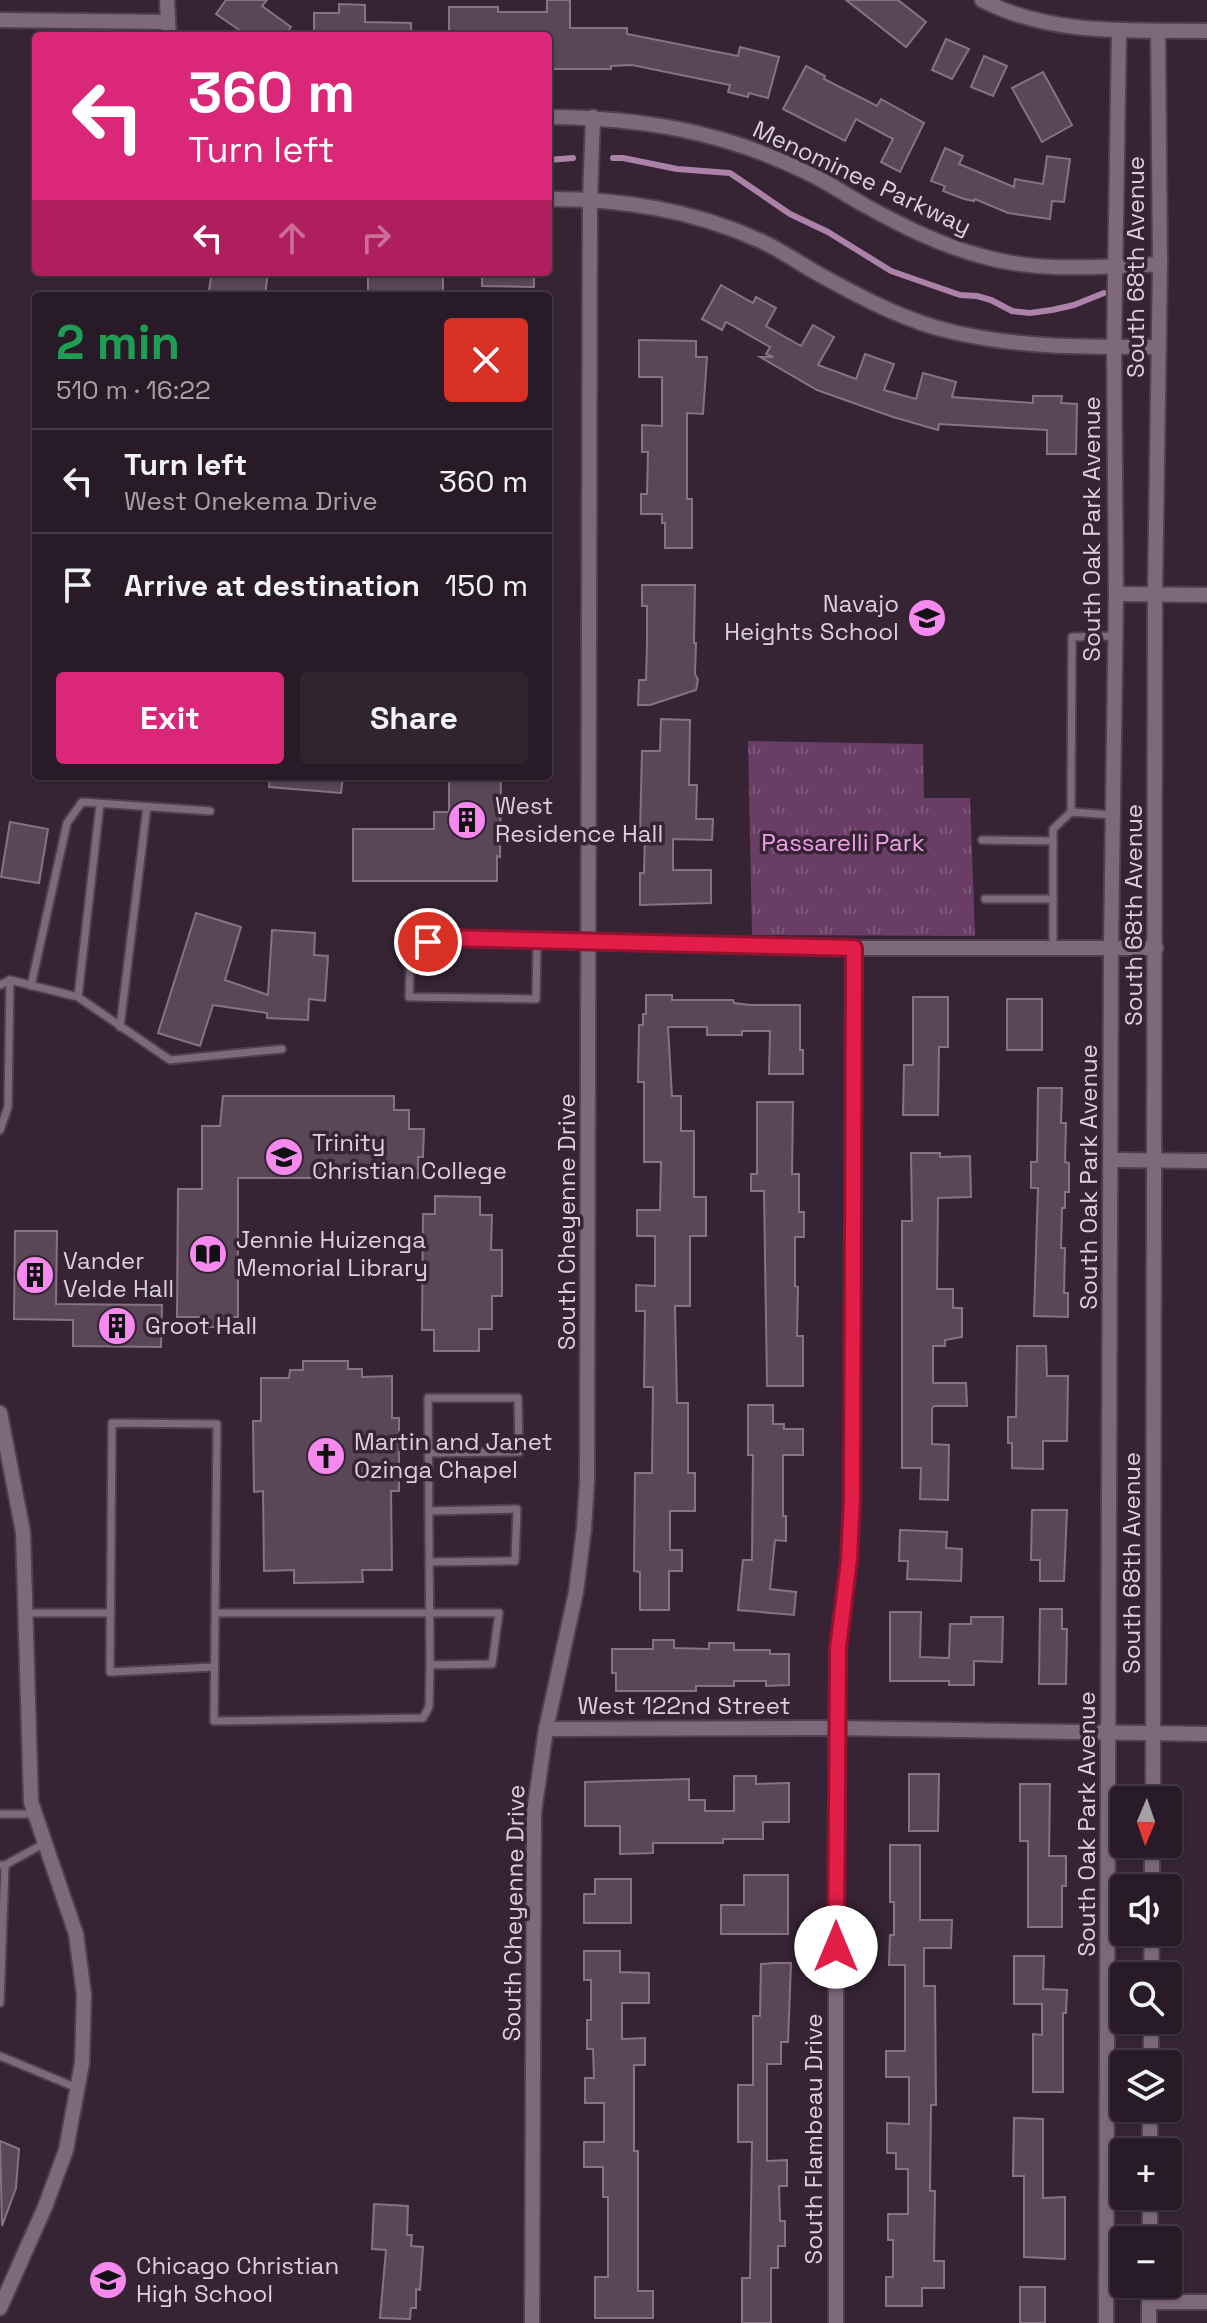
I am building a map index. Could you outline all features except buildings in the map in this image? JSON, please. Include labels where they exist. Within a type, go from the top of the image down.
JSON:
[{"type":"street","points":[[0,20],[170,32],[167,0]]},
{"type":"street","points":[[982,0],[1050,24],[1119,30],[1207,31]]},
{"type":"street","name":"South Oak Park Avenue","points":[[1106,2323],[1111,948],[1116,636],[1114,266],[1119,30]]},
{"type":"street","name":"South 68th Avenue","points":[[1153,1786],[1155,595],[1160,264],[1158,31]]},
{"type":"street","name":"Menominee Parkway","points":[[552,117],[629,119],[680,128],[747,147],[809,173],[922,236],[980,256],[1040,267],[1160,264]]},
{"type":"street","name":"South Cheyenne Drive","points":[[532,2323],[534,1812],[546,1729],[576,1592],[587,1481],[590,199],[593,117]]},
{"type":"street","points":[[552,199],[650,205],[704,217],[764,242],[823,277],[880,305],[951,332],[1044,347],[1159,347]]},
{"type":"street","points":[[1116,594],[1207,595]]},
{"type":"street","points":[[411,945],[445,938],[854,948],[1156,948]]},
{"type":"street","name":"South Flambeau Drive","points":[[836,2323],[836,1728],[838,1648],[849,1560],[852,1497],[854,948]]},
{"type":"street","points":[[1111,1160],[1207,1161]]},
{"type":"street","points":[[0,1413],[23,1532],[31,1802],[76,1934],[84,1995],[79,2089],[66,2150],[45,2207],[0,2308]]},
{"type":"street","name":"West 122nd Street","points":[[546,1729],[836,1728],[1207,1734]]},
{"type":"street","points":[[1149,2298],[1149,2323]]},
{"type":"street","points":[[1149,2302],[1207,2302]]},
{"type":"lane","points":[[1053,948],[1053,829],[1071,812],[1072,637],[1116,636]]},
{"type":"lane","points":[[31,986],[67,823],[82,802],[210,811]]},
{"type":"lane","points":[[78,997],[100,804]]},
{"type":"lane","points":[[120,1027],[147,807]]},
{"type":"lane","points":[[1071,812],[1113,815]]},
{"type":"lane","points":[[982,840],[1053,841]]},
{"type":"lane","points":[[985,899],[1053,899]]},
{"type":"lane","points":[[411,945],[409,997],[536,999],[537,942]]},
{"type":"lane","points":[[0,985],[10,980],[78,997],[170,1060],[282,1049]]},
{"type":"lane","points":[[0,1130],[8,1107],[10,980]]},
{"type":"lane","points":[[213,1667],[110,1672],[112,1423],[217,1424],[214,1721],[423,1718],[429,1707],[430,1665],[428,1398],[518,1398],[519,1452],[429,1453]]},
{"type":"lane","points":[[429,1511],[517,1509],[515,1561],[429,1562]]},
{"type":"lane","points":[[26,1613],[111,1613]]},
{"type":"lane","points":[[215,1613],[499,1613],[492,1664],[430,1665]]},
{"type":"lane","points":[[0,1814],[36,1814]]},
{"type":"lane","points":[[0,2003],[2,1865],[45,1843]]},
{"type":"lane","points":[[0,2056],[79,2089]]},
{"type":"green space","name":"Passarelli Park","points":[[748,741],[923,744],[924,798],[970,798],[975,936],[752,935]]},
{"type":"waterway","points":[[552,160],[573,158]]},
{"type":"waterway","points":[[613,158],[677,169],[730,173],[790,214],[828,232],[891,271],[960,295],[991,300],[1012,311],[1030,313],[1052,310],[1104,293]]},
{"type":"place","name":"Navajo Heights School","points":[[927,618]]},
{"type":"place","name":"West Residence Hall","points":[[467,820]]},
{"type":"place","name":"Trinity Christian College","points":[[284,1157]]},
{"type":"place","name":"Jennie Huizenga Memorial Library","points":[[208,1254]]},
{"type":"place","name":"Vander Velde Hall","points":[[35,1275]]},
{"type":"place","name":"Groot Hall","points":[[117,1326]]},
{"type":"place","name":"Martin and Janet Ozinga Chapel","points":[[326,1456]]},
{"type":"place","name":"Chicago Christian High School","points":[[108,2280]]},
{"type":"route","points":[[428,942],[445,938],[854,948],[852,1497],[849,1560],[838,1648],[836,1947]]}]
